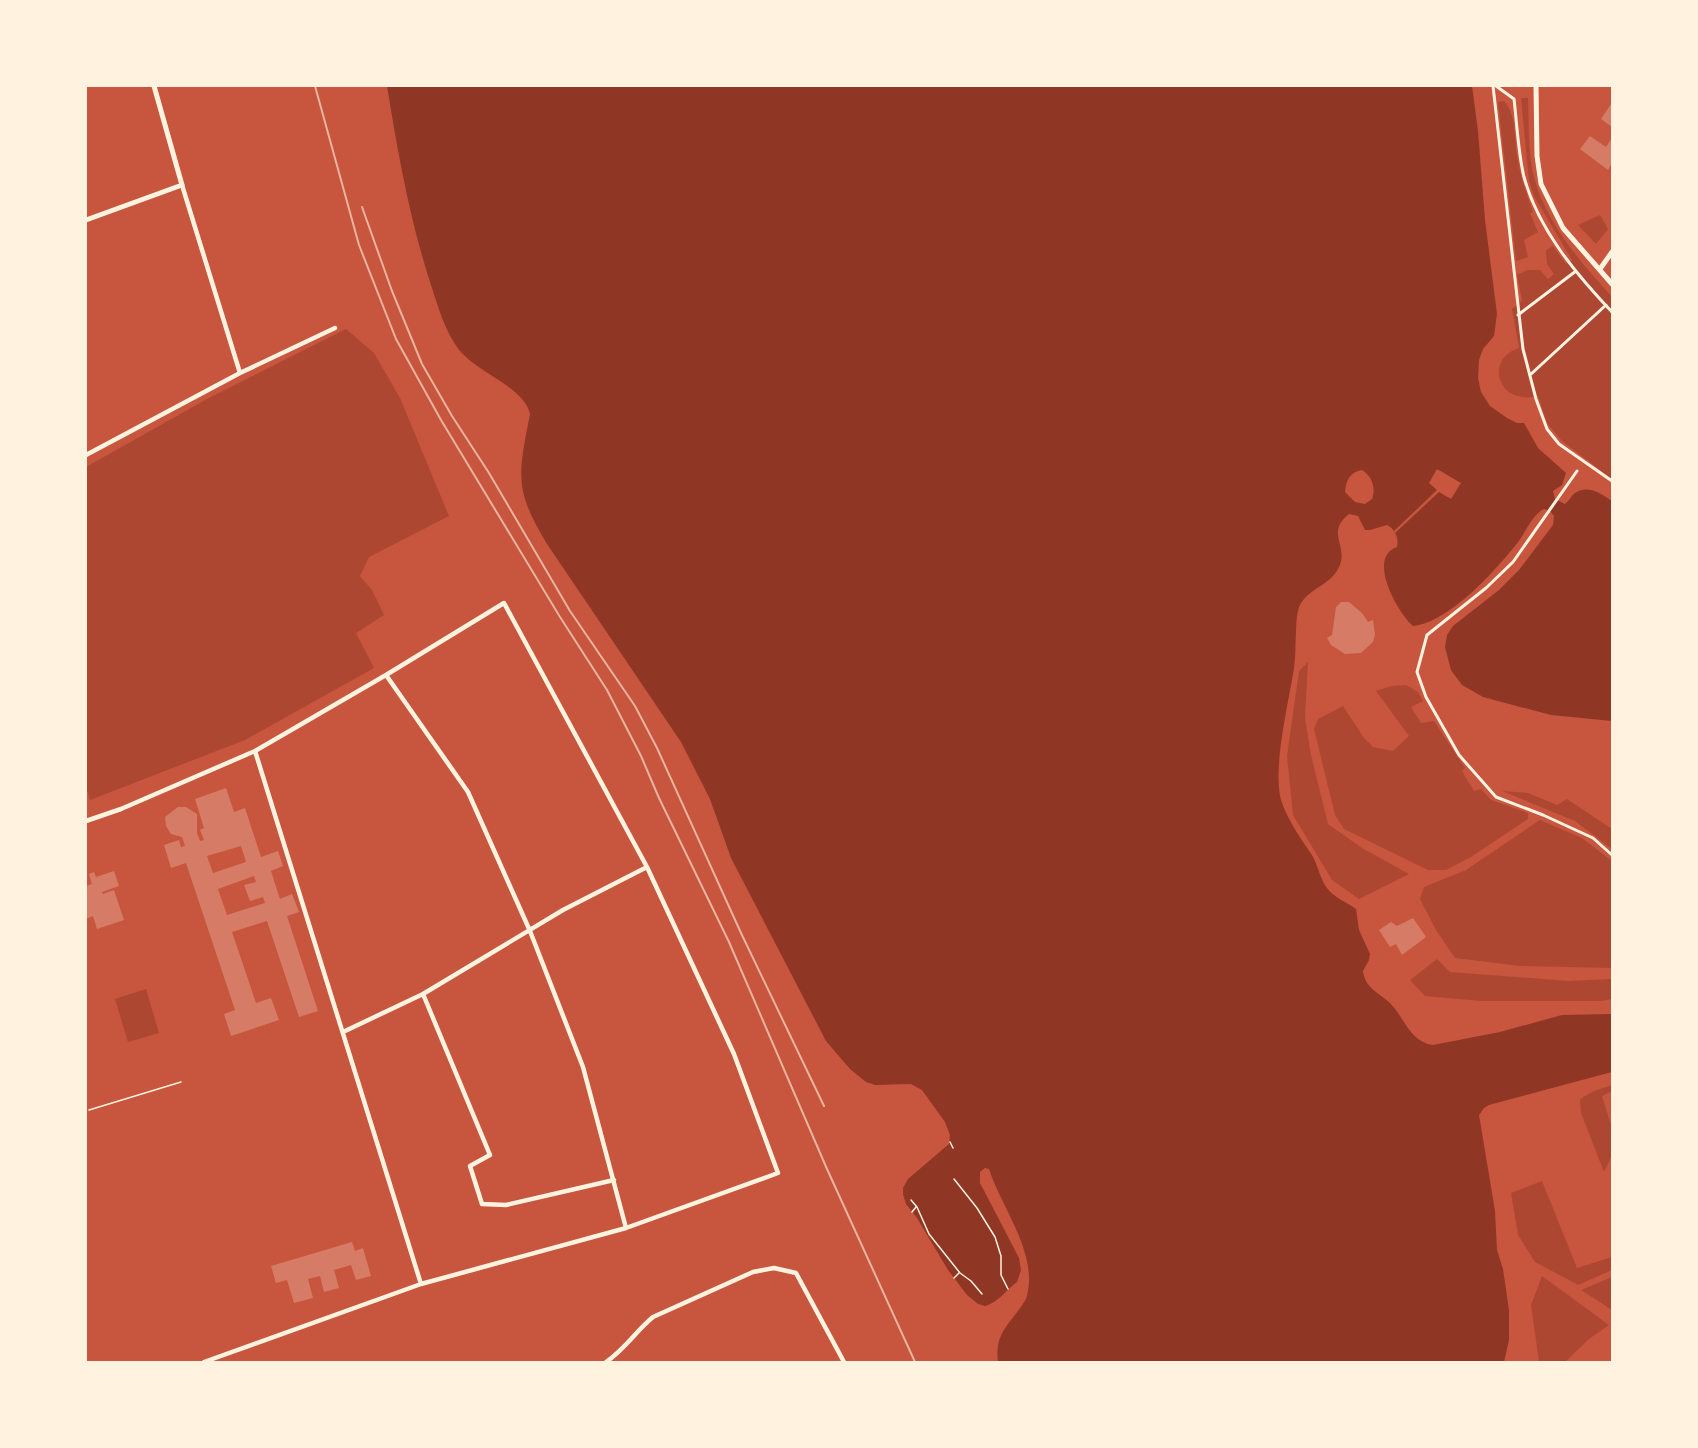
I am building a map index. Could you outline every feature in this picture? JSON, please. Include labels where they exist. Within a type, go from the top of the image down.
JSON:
[{"type":"street","points":[[154,86],[240,373]]},
{"type":"street","points":[[1494,86],[1514,99],[1524,177],[1534,203],[1550,233],[1576,271],[1612,312]]},
{"type":"street","points":[[1494,86],[1522,349],[1529,375],[1547,429],[1559,444],[1612,481]]},
{"type":"street","points":[[1536,86],[1537,156],[1541,184],[1563,228],[1612,284]]},
{"type":"street","points":[[86,220],[182,185]]},
{"type":"street","points":[[1600,269],[1612,252]]},
{"type":"street","points":[[1518,315],[1576,271]]},
{"type":"street","points":[[1529,375],[1606,305]]},
{"type":"street","points":[[86,455],[240,373],[335,328]]},
{"type":"street","points":[[1577,471],[1513,562],[1486,588],[1427,634],[1417,672],[1426,697],[1458,755],[1496,797],[1593,838],[1612,855]]},
{"type":"street","points":[[86,821],[121,809],[255,751],[504,603],[647,867],[734,1054],[778,1173],[626,1228],[420,1284],[204,1362]]},
{"type":"street","points":[[386,675],[468,792],[530,931],[583,1067],[626,1228]]},
{"type":"street","points":[[255,751],[420,1284]]},
{"type":"street","points":[[343,1032],[423,994],[572,905],[647,867]]},
{"type":"street","points":[[423,994],[490,1155],[470,1166],[482,1204],[506,1205],[614,1180]]},
{"type":"street","points":[[606,1362],[616,1356],[639,1328],[654,1317],[753,1272],[774,1268],[796,1273],[844,1362]]},
{"type":"path","points":[[89,1110],[182,1082]]},
{"type":"path","points":[[950,1142],[953,1148]]},
{"type":"path","points":[[954,1179],[977,1208],[995,1237],[1000,1254],[1001,1275],[1008,1289]]},
{"type":"path","points":[[911,1200],[926,1229],[960,1273],[982,1294]]},
{"type":"path","points":[[912,1212],[916,1207]]},
{"type":"path","points":[[954,1278],[960,1273]]},
{"type":"shaded area","points":[[387,86],[1472,86],[1497,314],[1494,336],[1483,349],[1479,360],[1478,378],[1481,392],[1490,406],[1517,423],[1524,423],[1538,448],[1566,473],[1562,485],[1553,491],[1555,499],[1565,504],[1575,493],[1585,489],[1595,491],[1612,501],[1612,721],[1551,715],[1483,697],[1462,685],[1451,670],[1445,647],[1447,635],[1453,626],[1499,590],[1519,570],[1553,525],[1554,516],[1550,511],[1544,509],[1536,515],[1509,553],[1485,580],[1457,605],[1442,615],[1413,626],[1395,602],[1384,569],[1389,551],[1397,547],[1397,537],[1394,531],[1387,525],[1365,530],[1358,516],[1349,514],[1339,527],[1341,559],[1339,567],[1331,578],[1304,599],[1298,610],[1295,661],[1282,737],[1279,790],[1285,810],[1312,855],[1325,884],[1333,895],[1356,909],[1359,930],[1370,954],[1363,971],[1366,982],[1390,1003],[1419,1039],[1433,1045],[1500,1032],[1562,1015],[1612,1014],[1612,1072],[1489,1105],[1479,1115],[1495,1211],[1497,1250],[1503,1269],[1509,1310],[1509,1340],[1504,1362],[998,1362],[997,1351],[1001,1335],[1026,1299],[1029,1283],[1024,1250],[989,1169],[985,1168],[980,1172],[980,1183],[1019,1258],[1021,1270],[1017,1282],[998,1299],[985,1306],[978,1304],[967,1295],[948,1270],[906,1204],[903,1194],[903,1188],[908,1179],[949,1144],[950,1135],[945,1122],[922,1090],[911,1084],[875,1085],[866,1082],[850,1069],[826,1041],[731,858],[710,799],[681,742],[536,525],[524,495],[521,468],[530,414],[526,404],[518,395],[465,356],[445,326],[417,238],[405,187]],"holes":[[[1362,470],[1371,479],[1374,491],[1372,499],[1365,504],[1355,502],[1345,492],[1346,484],[1352,475]]]},
{"type":"shaded area","points":[[1521,98],[1528,98],[1532,169],[1547,211],[1566,242],[1612,297],[1612,479],[1562,441],[1547,423],[1538,396],[1524,397],[1513,394],[1500,380],[1501,362],[1508,354],[1519,348],[1512,309],[1522,301],[1517,275],[1527,270],[1540,270],[1548,279],[1554,274],[1547,264],[1546,250],[1553,246],[1566,264],[1572,260],[1534,196],[1529,181]]},
{"type":"shaded area","points":[[1504,101],[1513,120],[1520,170],[1533,212],[1530,213],[1538,232],[1524,240],[1528,257],[1516,261],[1498,102]]},
{"type":"shaded area","points":[[1600,215],[1608,229],[1596,244],[1578,225]]},
{"type":"shaded area","points":[[346,329],[374,353],[400,398],[449,516],[369,557],[360,576],[372,590],[384,615],[356,633],[374,668],[245,740],[90,800],[86,787],[86,467],[207,399]]},
{"type":"shaded area","points":[[1308,662],[1305,718],[1311,755],[1328,824],[1362,848],[1409,874],[1359,899],[1332,880],[1293,815],[1287,756],[1299,671]]},
{"type":"shaded area","points":[[1406,685],[1418,692],[1423,701],[1411,707],[1421,723],[1434,721],[1465,768],[1462,771],[1474,791],[1481,789],[1491,800],[1528,813],[1528,819],[1471,857],[1446,870],[1428,870],[1344,829],[1335,815],[1314,729],[1318,719],[1343,706],[1364,738],[1373,747],[1393,751],[1409,736],[1376,691],[1391,686]]},
{"type":"shaded area","points":[[1502,791],[1528,793],[1557,805],[1567,799],[1612,829],[1612,849],[1575,821]]},
{"type":"shaded area","points":[[1540,820],[1582,838],[1612,861],[1612,968],[1520,966],[1455,958],[1436,930],[1420,899],[1424,887],[1466,870]]},
{"type":"shaded area","points":[[1437,959],[1450,972],[1569,981],[1612,979],[1612,999],[1601,1001],[1481,1001],[1425,996],[1410,980]]},
{"type":"shaded area","points":[[146,989],[159,1033],[128,1042],[115,999]]},
{"type":"shaded area","points":[[1612,1085],[1612,1091],[1602,1096],[1612,1128],[1612,1155],[1604,1172],[1581,1113],[1580,1099]]},
{"type":"shaded area","points":[[1542,1181],[1577,1268],[1612,1257],[1612,1270],[1578,1285],[1535,1262],[1518,1235],[1511,1193]]},
{"type":"shaded area","points":[[1542,1276],[1609,1325],[1589,1339],[1565,1362],[1539,1362],[1531,1305]]},
{"type":"shaded area","points":[[1612,1277],[1612,1310],[1581,1290]]},
{"type":"pier","points":[[1437,469],[1461,483],[1451,499],[1439,492],[1395,533],[1394,531],[1437,490],[1429,483]]},
{"type":"building","points":[[1612,105],[1612,127],[1601,119]]},
{"type":"building","points":[[1590,136],[1606,147],[1612,138],[1612,163],[1608,170],[1580,149]]},
{"type":"building","points":[[1341,602],[1349,602],[1362,613],[1368,622],[1373,620],[1375,634],[1373,642],[1361,653],[1345,654],[1331,645],[1327,638],[1332,635],[1336,607]]},
{"type":"building","points":[[226,788],[234,812],[245,808],[261,857],[278,851],[283,866],[271,871],[280,899],[292,894],[299,912],[287,916],[318,1011],[299,1017],[267,921],[232,932],[256,1003],[271,998],[279,1020],[231,1036],[224,1014],[235,1010],[186,863],[171,868],[164,845],[179,840],[181,847],[185,846],[182,837],[171,834],[166,826],[165,817],[178,807],[186,807],[197,814],[197,833],[200,841],[204,840],[200,830],[204,828],[195,799]],"holes":[[[241,846],[246,862],[213,873],[207,856]],[[254,876],[256,882],[244,885],[250,901],[263,897],[265,903],[227,915],[218,889]]]},
{"type":"building","points":[[114,871],[119,886],[102,892],[103,894],[114,890],[124,920],[97,929],[93,916],[86,919],[86,886],[92,884],[89,874],[94,872],[96,877]]},
{"type":"building","points":[[1413,918],[1426,937],[1402,955],[1396,944],[1390,947],[1379,930],[1391,922],[1397,926]]},
{"type":"building","points":[[352,1242],[355,1251],[363,1248],[371,1276],[356,1280],[351,1265],[334,1270],[339,1288],[324,1292],[320,1276],[308,1279],[313,1298],[294,1303],[287,1280],[276,1283],[271,1266]]},
{"type":"railway","points":[[315,86],[359,245],[396,339],[441,420],[560,617],[607,690],[641,756],[729,942],[827,1169],[915,1362]]},
{"type":"railway","points":[[362,207],[392,291],[422,364],[570,611],[635,706],[657,748],[741,933],[824,1106]]}]
